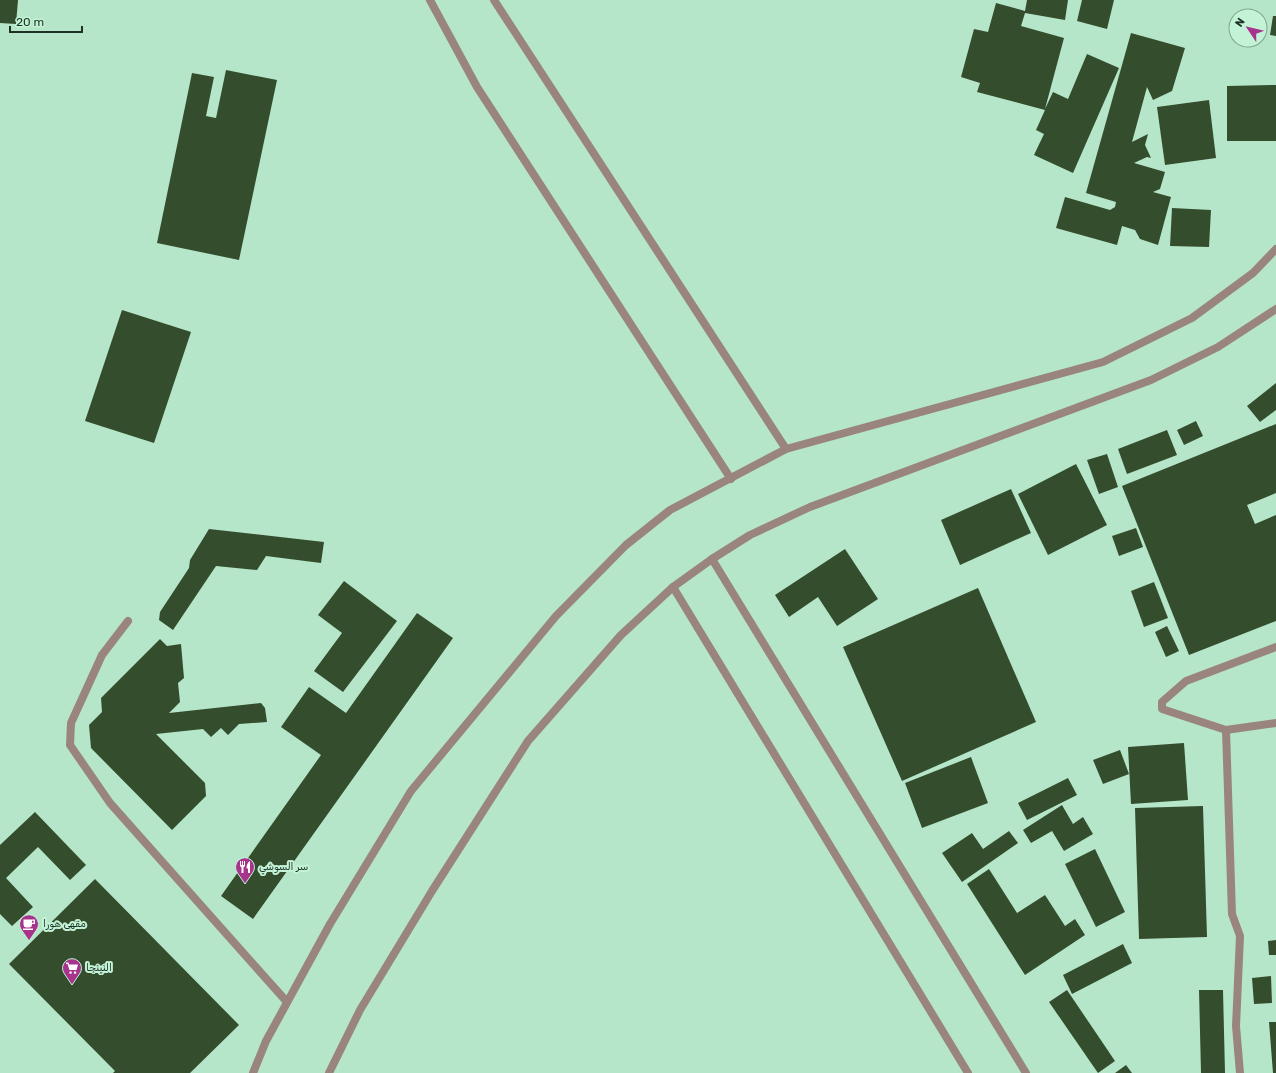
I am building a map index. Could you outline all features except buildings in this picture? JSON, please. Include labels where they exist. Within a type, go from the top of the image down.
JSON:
[{"type":"street","points":[[430,0],[477,87],[731,479]]},
{"type":"street","points":[[494,0],[786,449]]},
{"type":"street","points":[[253,1073],[266,1041],[330,924],[411,791],[556,616],[626,545],[670,510],[786,449],[1103,362],[1192,318],[1253,273],[1276,249]]},
{"type":"street","points":[[329,1073],[360,1010],[432,891],[528,741],[621,635],[673,587],[750,534],[810,508],[1150,380],[1218,346],[1276,309]]},
{"type":"street","points":[[712,559],[1026,1073]]},
{"type":"street","points":[[673,587],[968,1073]]},
{"type":"street","points":[[128,621],[102,655],[71,723],[70,745],[110,803],[287,1002]]},
{"type":"street","points":[[1276,647],[1186,681],[1162,702],[1162,709],[1226,730],[1276,724]]},
{"type":"street","points":[[1226,730],[1232,914],[1240,936],[1236,1026],[1240,1073]]},
{"type":"place","name":"سر السوشي","points":[[245,884]]},
{"type":"place","name":"مقهى هورا","points":[[29,941]]},
{"type":"place","name":"النينجا","points":[[72,985]]}]
